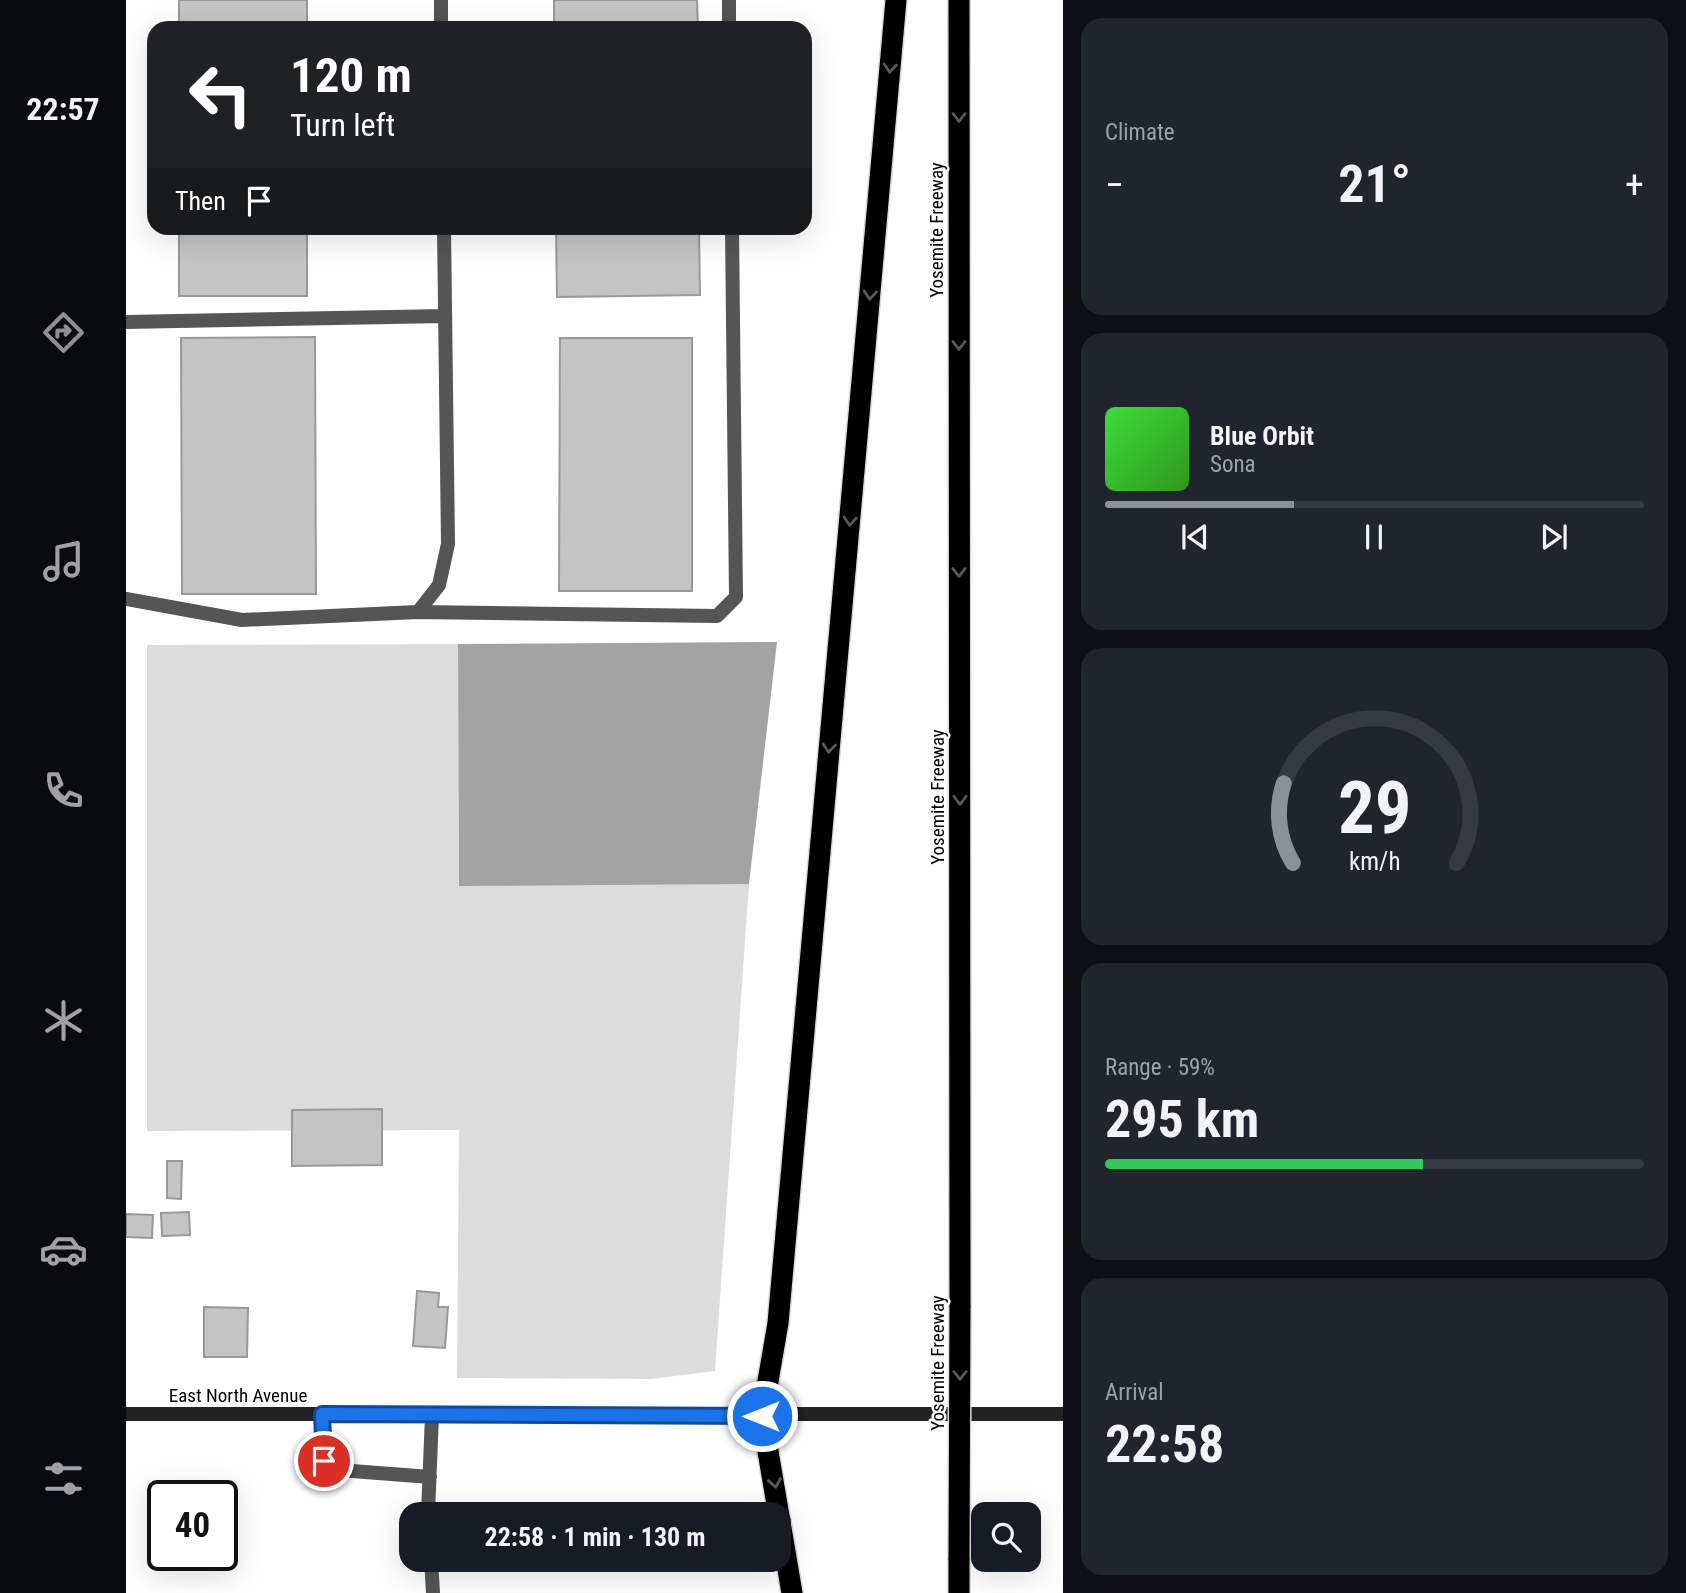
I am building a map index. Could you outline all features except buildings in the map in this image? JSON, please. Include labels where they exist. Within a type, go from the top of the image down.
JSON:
[{"type":"highway","points":[[792,1593],[762,1416],[778,1323],[896,0]]},
{"type":"highway","name":"Yosemite Freeway","points":[[959,0],[959,1593]]},
{"type":"street","name":"East North Avenue","points":[[126,1414],[1063,1414]]},
{"type":"lane","points":[[441,0],[441,21]]},
{"type":"lane","points":[[729,0],[729,21]]},
{"type":"lane","points":[[418,612],[439,585],[448,544],[444,235]]},
{"type":"lane","points":[[126,599],[242,620],[418,612],[717,616],[736,597],[732,235]]},
{"type":"lane","points":[[126,322],[445,316]]},
{"type":"lane","points":[[322,1414],[324,1461],[340,1470],[430,1476]]},
{"type":"lane","points":[[429,1502],[432,1415]]},
{"type":"lane","points":[[432,1572],[433,1593]]},
{"type":"shaded area","points":[[777,642],[749,884],[459,886],[458,644]]},
{"type":"shaded area","points":[[458,644],[459,885],[749,884],[715,1371],[651,1379],[457,1378],[459,1130],[147,1131],[147,645]]},
{"type":"route","points":[[324,1461],[322,1414],[762,1416]]}]
